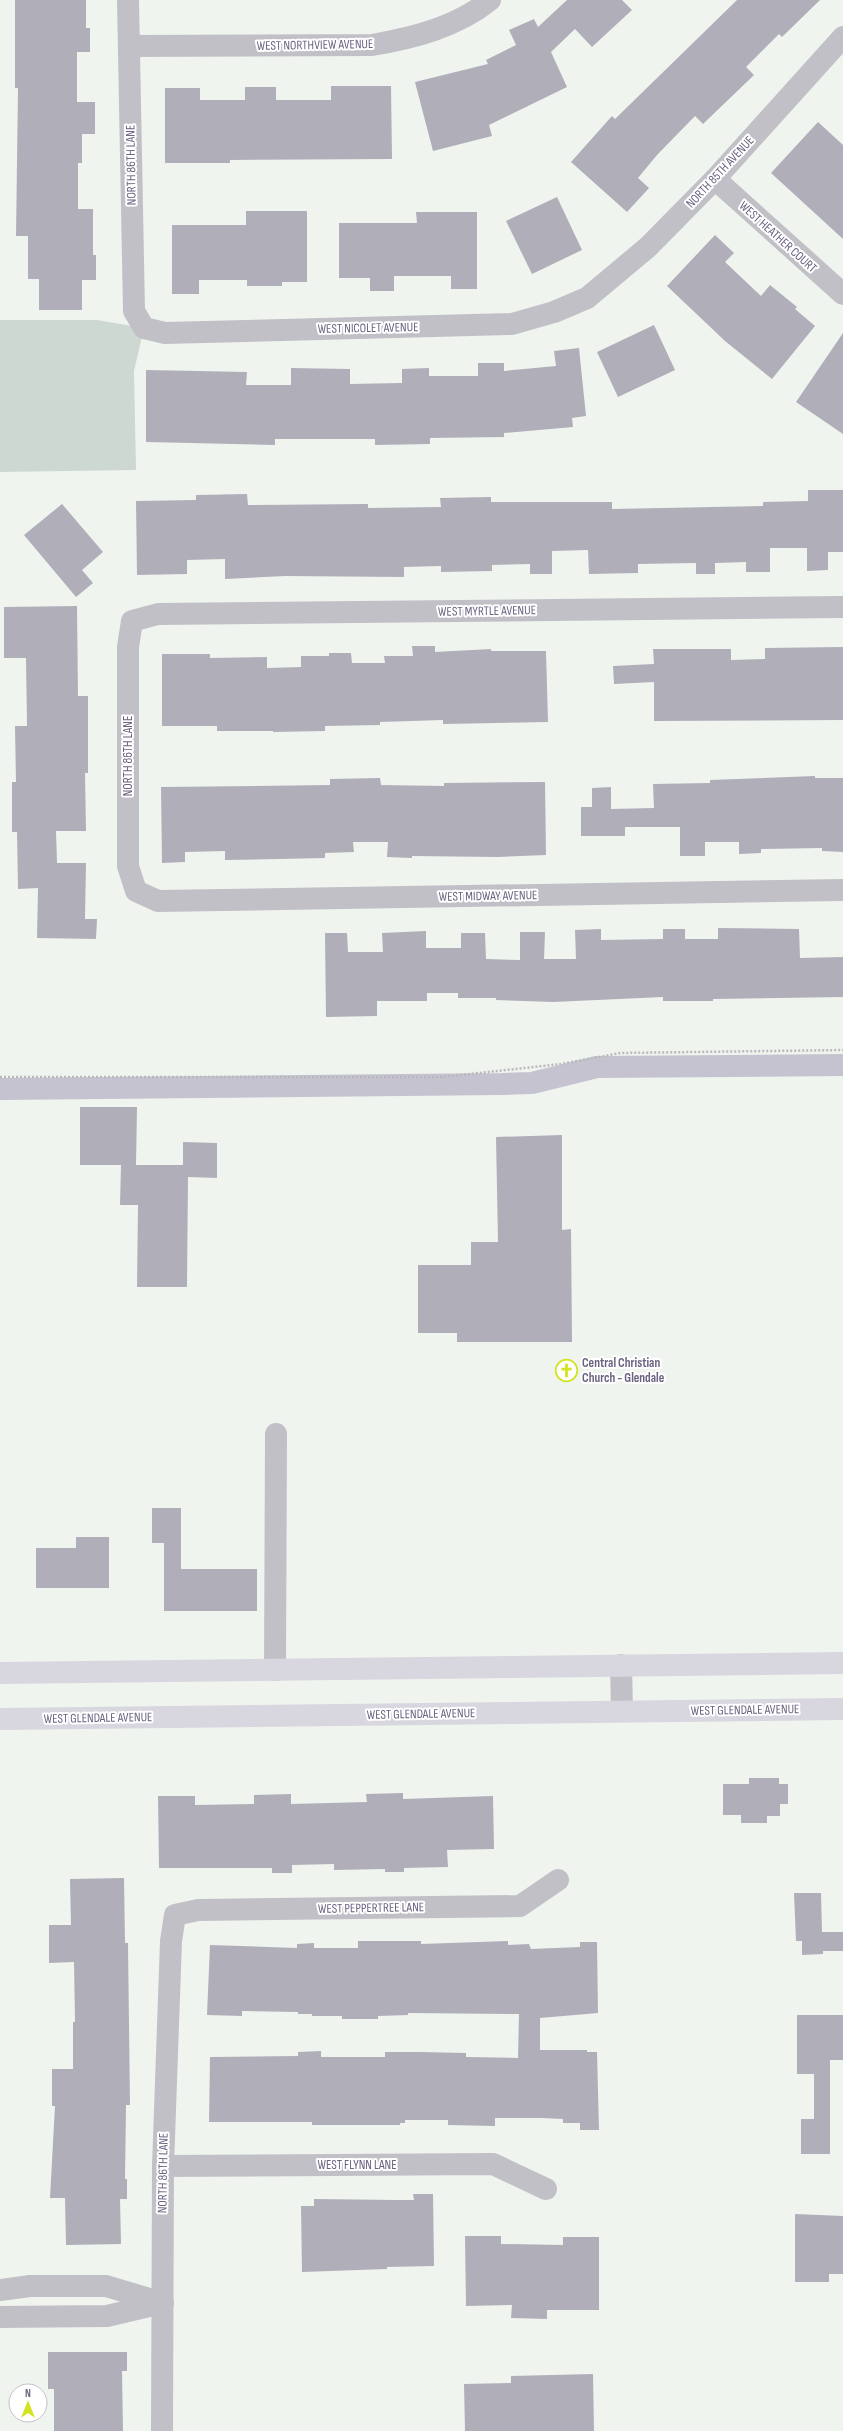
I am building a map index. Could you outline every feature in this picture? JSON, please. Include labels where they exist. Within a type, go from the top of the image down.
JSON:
[{"type":"main road","points":[[0,1673],[843,1663]]},
{"type":"main road","name":"WEST GLENDALE AVENUE","points":[[0,1719],[843,1709]]},
{"type":"street","name":"NORTH 86TH LANE","points":[[128,0],[134,311],[144,328]]},
{"type":"street","name":"WEST NORTHVIEW AVENUE","points":[[129,46],[372,45],[400,40],[430,32],[465,18],[490,0]]},
{"type":"street","name":"NORTH 85TH AVENUE","points":[[587,298],[648,247],[715,179],[843,37]]},
{"type":"street","name":"WEST HEATHER COURT","points":[[715,179],[843,294]]},
{"type":"street","name":"WEST NICOLET AVENUE","points":[[144,328],[165,333],[512,324],[554,312],[587,298]]},
{"type":"street","name":"WEST MYRTLE AVENUE","points":[[132,621],[158,614],[843,607]]},
{"type":"street","name":"NORTH 86TH LANE","points":[[132,621],[128,647],[128,866],[136,891]]},
{"type":"street","name":"WEST MIDWAY AVENUE","points":[[136,891],[158,901],[843,890]]},
{"type":"street","points":[[275,1670],[276,1434]]},
{"type":"street","points":[[621,1665],[622,1711]]},
{"type":"street","name":"WEST PEPPERTREE LANE","points":[[176,1915],[198,1910],[520,1906],[558,1880]]},
{"type":"street","name":"NORTH 86TH LANE","points":[[162,2431],[163,2166],[171,1941],[176,1915]]},
{"type":"street","name":"WEST FLYNN LANE","points":[[163,2166],[493,2164],[546,2189]]},
{"type":"street","points":[[0,2290],[30,2286],[106,2286],[163,2303]]},
{"type":"street","points":[[83,2286],[83,2316]]},
{"type":"street","points":[[0,2317],[107,2316],[163,2303]]},
{"type":"path","points":[[0,1077],[442,1077],[561,1064],[620,1053],[843,1050]]},
{"type":"shaded area","points":[[0,320],[97,320],[144,328],[134,371],[136,470],[0,472]]},
{"type":"building","points":[[15,0],[86,0],[86,28],[90,28],[90,52],[77,52],[77,102],[95,102],[95,134],[82,134],[82,163],[78,163],[78,209],[93,209],[93,255],[96,255],[96,280],[82,280],[82,310],[39,310],[39,279],[28,279],[28,236],[16,236],[18,88],[15,88]]},
{"type":"building","points":[[567,0],[622,0],[632,10],[592,47],[575,29],[551,52],[567,87],[489,125],[492,136],[433,151],[415,82],[488,64],[486,60],[516,45],[509,30],[534,19],[538,27]]},
{"type":"building","points":[[737,0],[820,0],[782,37],[779,34],[746,67],[754,75],[703,124],[695,116],[657,155],[638,178],[649,188],[627,212],[571,162],[612,116],[615,119]]},
{"type":"building","points":[[331,86],[391,86],[392,159],[230,160],[230,163],[165,163],[165,88],[200,88],[200,100],[245,100],[245,87],[276,87],[276,100],[331,100]]},
{"type":"building","points":[[818,122],[843,145],[843,239],[771,173]]},
{"type":"building","points":[[557,197],[582,250],[532,274],[506,221]]},
{"type":"building","points":[[246,211],[307,211],[307,282],[282,282],[282,286],[247,286],[247,280],[199,280],[199,294],[172,294],[172,225],[246,225]]},
{"type":"building","points":[[416,212],[477,212],[477,289],[451,289],[451,276],[394,276],[394,291],[370,291],[370,278],[339,278],[339,223],[417,223]]},
{"type":"building","points":[[715,235],[734,253],[725,262],[761,296],[770,285],[797,307],[795,309],[815,326],[772,379],[725,341],[667,286]]},
{"type":"building","points":[[654,325],[675,370],[618,397],[597,352]]},
{"type":"building","points":[[843,333],[843,434],[796,402]]},
{"type":"building","points":[[579,348],[586,416],[572,418],[573,427],[504,433],[504,437],[430,438],[430,444],[375,445],[375,439],[275,439],[275,445],[146,442],[146,370],[247,372],[246,385],[291,385],[291,368],[350,369],[350,384],[402,383],[402,369],[429,368],[429,376],[478,376],[478,363],[504,363],[504,371],[556,366],[554,351]]},
{"type":"building","points":[[808,490],[843,490],[843,552],[828,552],[828,570],[807,571],[807,548],[770,548],[770,572],[746,572],[746,562],[715,563],[715,574],[696,574],[696,563],[638,564],[638,573],[589,574],[588,550],[552,551],[552,574],[530,574],[530,564],[492,565],[492,571],[441,572],[441,566],[404,567],[404,577],[285,576],[225,579],[225,559],[187,560],[187,574],[137,575],[136,501],[196,500],[196,495],[247,494],[248,505],[368,504],[368,508],[441,507],[440,498],[491,497],[491,502],[612,502],[612,509],[763,506],[763,502],[808,501]]},
{"type":"building","points":[[62,504],[103,552],[82,570],[93,583],[76,597],[24,535]]},
{"type":"building","points":[[77,606],[78,696],[88,696],[88,773],[85,773],[86,831],[56,831],[57,863],[86,863],[85,919],[97,919],[96,939],[37,938],[38,888],[18,889],[17,832],[12,832],[12,782],[16,782],[15,726],[27,726],[26,658],[4,658],[4,607]]},
{"type":"building","points":[[412,646],[435,646],[435,652],[491,649],[491,651],[546,651],[548,722],[443,724],[443,720],[380,722],[380,725],[325,726],[325,731],[273,732],[217,731],[217,726],[162,726],[162,654],[210,654],[210,658],[267,657],[267,668],[301,667],[301,656],[329,656],[329,653],[351,653],[352,663],[385,663],[384,656],[413,656]]},
{"type":"building","points":[[843,647],[843,720],[654,721],[654,682],[614,684],[613,666],[654,664],[653,649],[731,649],[731,660],[765,659],[765,648]]},
{"type":"building","points":[[815,776],[815,778],[843,778],[843,852],[822,851],[822,848],[761,849],[761,853],[739,854],[739,842],[705,842],[705,856],[680,856],[680,827],[625,827],[625,836],[581,836],[581,807],[592,807],[592,788],[611,787],[611,809],[654,808],[653,784],[710,783],[710,780]]},
{"type":"building","points":[[380,778],[381,785],[444,786],[444,783],[545,782],[546,855],[497,857],[387,857],[388,842],[353,842],[354,852],[325,853],[325,858],[225,860],[225,851],[185,852],[185,862],[162,863],[161,787],[330,785],[330,779]]},
{"type":"building","points":[[718,928],[799,929],[800,958],[843,957],[843,997],[663,1001],[663,997],[553,1002],[496,1000],[496,998],[458,998],[458,993],[427,993],[427,1001],[377,1001],[377,1016],[326,1017],[325,933],[347,933],[348,952],[383,952],[382,933],[426,931],[426,948],[461,948],[461,933],[485,933],[486,959],[520,960],[520,932],[545,932],[544,959],[576,959],[575,930],[601,929],[601,940],[663,939],[663,929],[685,929],[685,939],[718,939]]},
{"type":"building","points":[[80,1107],[137,1107],[136,1165],[183,1165],[183,1142],[217,1143],[217,1178],[188,1177],[187,1287],[137,1287],[138,1205],[120,1205],[121,1165],[80,1165]]},
{"type":"building","points":[[562,1135],[562,1230],[571,1229],[572,1342],[457,1342],[457,1333],[418,1333],[418,1265],[471,1265],[471,1242],[498,1242],[496,1137]]},
{"type":"building","points":[[152,1508],[181,1508],[181,1569],[257,1569],[257,1611],[164,1611],[164,1543],[152,1543]]},
{"type":"building","points":[[76,1537],[109,1537],[109,1588],[36,1588],[36,1548],[76,1548]]},
{"type":"building","points":[[749,1778],[779,1778],[779,1784],[788,1784],[788,1804],[780,1804],[780,1816],[767,1816],[767,1823],[741,1823],[741,1815],[723,1815],[723,1784],[749,1784]]},
{"type":"building","points":[[403,1793],[403,1799],[493,1796],[494,1849],[447,1850],[448,1867],[404,1868],[404,1872],[385,1872],[385,1869],[334,1870],[334,1864],[292,1865],[292,1873],[272,1873],[272,1868],[159,1868],[158,1796],[195,1796],[195,1805],[254,1804],[254,1795],[291,1794],[291,1804],[367,1802],[366,1794]]},
{"type":"building","points":[[124,1878],[125,1943],[128,1943],[130,2105],[126,2105],[125,2179],[127,2179],[127,2199],[120,2199],[121,2244],[66,2245],[65,2198],[50,2198],[55,2106],[52,2106],[52,2069],[73,2069],[73,2022],[75,2022],[74,1962],[49,1963],[49,1925],[71,1925],[70,1879]]},
{"type":"building","points":[[794,1893],[821,1893],[822,1932],[843,1932],[843,1951],[823,1951],[823,1954],[802,1955],[802,1941],[796,1941]]},
{"type":"building","points":[[358,1941],[421,1941],[421,1944],[508,1941],[508,1945],[529,1944],[531,1949],[580,1947],[580,1942],[597,1942],[598,2013],[540,2018],[540,2050],[587,2050],[587,2052],[597,2052],[599,2130],[580,2130],[580,2123],[563,2123],[563,2119],[541,2118],[495,2118],[495,2126],[448,2125],[448,2120],[405,2120],[405,2123],[400,2123],[400,2125],[312,2125],[312,2122],[209,2122],[210,2057],[298,2056],[298,2052],[321,2051],[321,2057],[385,2057],[385,2052],[421,2052],[466,2053],[466,2057],[518,2058],[519,2014],[408,2013],[408,2015],[378,2016],[378,2019],[342,2019],[342,2016],[312,2016],[312,2014],[298,2014],[298,2012],[242,2011],[242,2016],[207,2015],[210,1945],[297,1948],[297,1944],[314,1943],[314,1948],[358,1948]]},
{"type":"building","points":[[797,2015],[843,2015],[843,2060],[830,2060],[830,2154],[801,2154],[801,2119],[814,2119],[814,2074],[797,2074]]},
{"type":"building","points":[[413,2194],[433,2194],[434,2266],[302,2272],[301,2206],[314,2206],[314,2199],[414,2200]]},
{"type":"building","points":[[795,2214],[843,2216],[843,2274],[829,2274],[829,2282],[795,2282]]},
{"type":"building","points":[[465,2236],[501,2236],[501,2244],[563,2245],[563,2237],[599,2237],[599,2310],[547,2310],[547,2319],[511,2318],[512,2305],[466,2306]]},
{"type":"building","points":[[48,2352],[127,2352],[127,2371],[122,2371],[123,2431],[54,2431],[54,2389],[48,2389]]},
{"type":"building","points":[[593,2374],[594,2431],[465,2431],[464,2384],[511,2383],[511,2376]]},
{"type":"waterway","points":[[0,1089],[502,1084],[532,1083],[597,1067],[843,1065]]},
{"type":"place","name":"Central Christian Church - Glendale","points":[[567,1370]]}]
